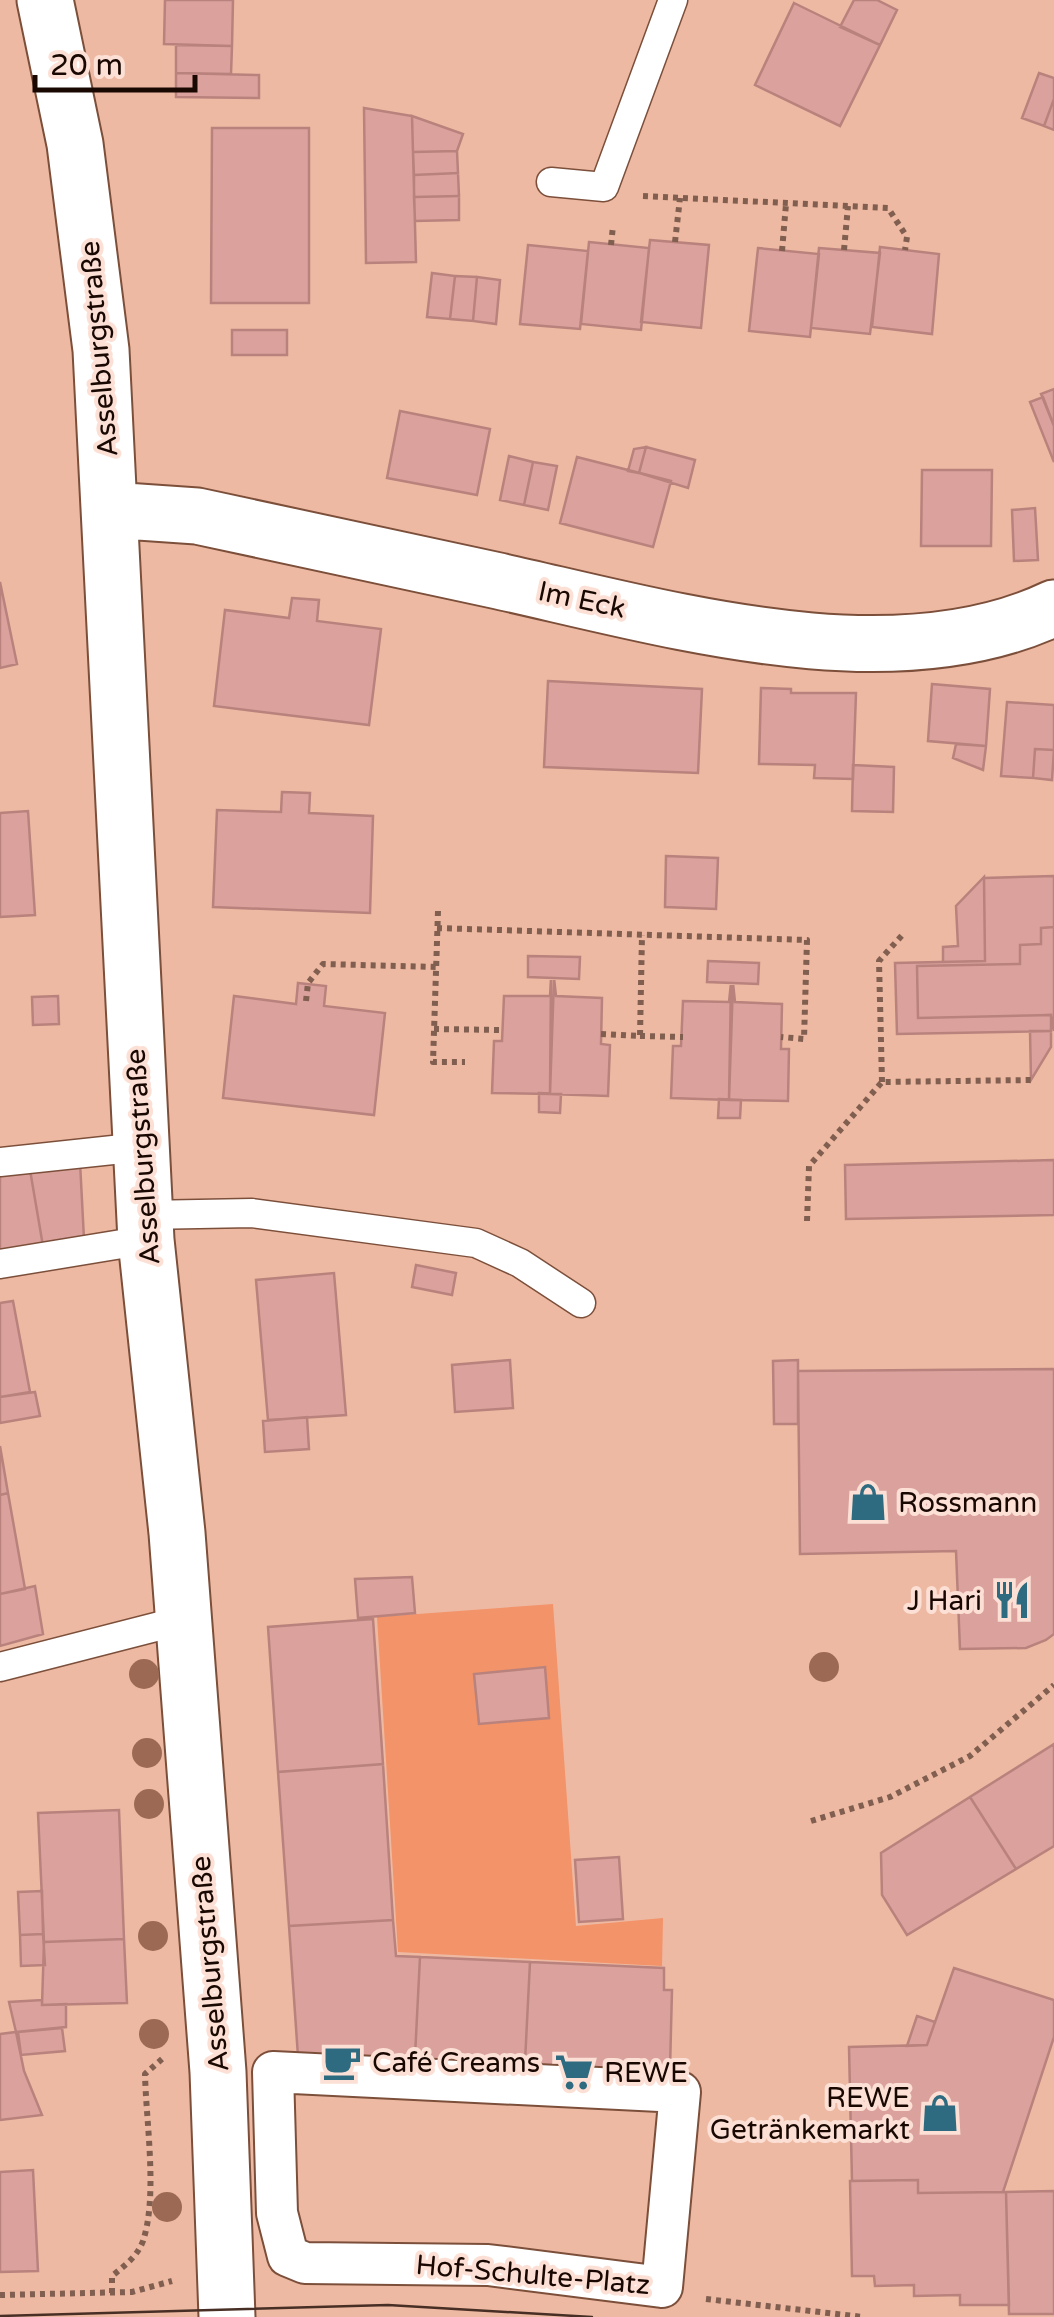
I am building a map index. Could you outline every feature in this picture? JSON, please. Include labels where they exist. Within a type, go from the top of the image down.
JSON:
[{"type":"street","name":"Asselburgstraße","points":[[45,0],[93,260],[110,510],[140,1147],[183,1620],[218,2072],[227,2292]]},
{"type":"street","name":"Im Eck","points":[[110,510],[197,516],[758,634],[867,642],[956,640],[1054,608]]},
{"type":"street","name":"Hof-Schulte-Platz","points":[[273,2072],[680,2092],[662,2287],[488,2264],[305,2263],[288,2256],[276,2213],[273,2072]]},
{"type":"lane","points":[[551,182],[604,187],[673,0]]},
{"type":"lane","points":[[0,1162],[140,1147]]},
{"type":"lane","points":[[0,1264],[146,1228],[252,1213],[476,1243],[520,1264],[581,1302]]},
{"type":"lane","points":[[0,1666],[183,1620]]},
{"type":"path","points":[[604,187],[617,195],[888,208],[906,238],[905,250]]},
{"type":"path","points":[[674,242],[680,198]]},
{"type":"path","points":[[782,251],[786,204]]},
{"type":"path","points":[[844,250],[848,206]]},
{"type":"path","points":[[438,911],[433,1062],[465,1062]]},
{"type":"path","points":[[437,928],[807,940],[804,1039],[781,1038]]},
{"type":"path","points":[[807,1221],[809,1166],[882,1082],[879,961],[904,933]]},
{"type":"path","points":[[640,1036],[642,935]]},
{"type":"path","points":[[306,1001],[308,983],[323,964],[436,967]]},
{"type":"path","points":[[434,1028],[502,1030]]},
{"type":"path","points":[[601,1034],[683,1036]]},
{"type":"path","points":[[882,1082],[1032,1080]]},
{"type":"path","points":[[810,1822],[890,1797],[970,1756],[1054,1685]]},
{"type":"path","points":[[112,2293],[112,2276],[134,2256],[143,2240],[148,2203],[145,2074]]},
{"type":"path","points":[[0,2295],[227,2292]]},
{"type":"shaded area","points":[[553,1604],[576,1926],[663,1918],[662,1966],[398,1952],[377,1617]]},
{"type":"building","points":[[165,0],[233,0],[232,46],[164,44]]},
{"type":"building","points":[[854,0],[877,0],[897,10],[880,45],[840,27]]},
{"type":"building","points":[[794,3],[880,45],[840,126],[755,85]]},
{"type":"building","points":[[176,45],[232,46],[231,74],[176,73]]},
{"type":"building","points":[[176,73],[259,75],[259,98],[176,97]]},
{"type":"building","points":[[1039,73],[1054,78],[1054,99],[1044,126],[1022,118]]},
{"type":"building","points":[[1054,99],[1054,130],[1044,126]]},
{"type":"building","points":[[364,108],[412,116],[416,262],[366,263]]},
{"type":"building","points":[[412,116],[463,134],[457,151],[413,152]]},
{"type":"building","points":[[212,128],[309,128],[309,303],[211,303]]},
{"type":"building","points":[[457,151],[458,173],[414,175],[413,152]]},
{"type":"building","points":[[458,173],[459,196],[414,197],[414,175]]},
{"type":"building","points":[[459,196],[459,220],[415,221],[414,197]]},
{"type":"building","points":[[650,240],[709,245],[701,328],[641,322]]},
{"type":"building","points":[[589,242],[649,248],[641,330],[581,324]]},
{"type":"building","points":[[528,245],[588,251],[580,329],[520,324]]},
{"type":"building","points":[[880,247],[939,254],[932,334],[872,327]]},
{"type":"building","points":[[758,248],[819,254],[810,337],[749,331]]},
{"type":"building","points":[[819,248],[880,253],[870,334],[811,328]]},
{"type":"building","points":[[432,273],[455,276],[450,319],[427,317]]},
{"type":"building","points":[[455,276],[477,277],[473,321],[450,319]]},
{"type":"building","points":[[477,277],[500,280],[496,324],[473,321]]},
{"type":"building","points":[[232,330],[287,330],[287,355],[232,355]]},
{"type":"building","points":[[1054,389],[1054,426],[1041,394]]},
{"type":"building","points":[[1043,397],[1054,426],[1054,462],[1030,402]]},
{"type":"building","points":[[400,411],[490,429],[477,495],[387,478]]},
{"type":"building","points":[[646,447],[639,473],[628,471],[634,449]]},
{"type":"building","points":[[646,447],[695,460],[688,488],[639,473]]},
{"type":"building","points":[[509,456],[533,462],[524,505],[500,500]]},
{"type":"building","points":[[577,457],[671,481],[653,547],[560,523]]},
{"type":"building","points":[[533,462],[557,466],[548,510],[524,505]]},
{"type":"building","points":[[922,470],[992,470],[991,546],[921,546]]},
{"type":"building","points":[[1035,508],[1038,560],[1014,561],[1012,510]]},
{"type":"building","points":[[0,582],[17,664],[0,668]]},
{"type":"building","points":[[292,598],[319,600],[317,621],[381,629],[369,725],[214,706],[225,610],[289,618]]},
{"type":"building","points":[[548,681],[702,689],[698,773],[544,767]]},
{"type":"building","points":[[932,684],[990,689],[986,746],[928,741]]},
{"type":"building","points":[[761,688],[791,689],[791,693],[856,693],[853,779],[814,778],[815,765],[759,764]]},
{"type":"building","points":[[1007,702],[1054,705],[1054,750],[1035,749],[1033,778],[1001,776]]},
{"type":"building","points":[[956,744],[986,746],[983,770],[953,758]]},
{"type":"building","points":[[1035,749],[1054,750],[1052,780],[1033,778]]},
{"type":"building","points":[[853,765],[894,767],[893,812],[852,811]]},
{"type":"building","points":[[282,792],[310,793],[309,813],[373,816],[370,913],[213,907],[217,810],[281,812]]},
{"type":"building","points":[[28,811],[35,915],[0,917],[0,813]]},
{"type":"building","points":[[666,856],[718,858],[716,909],[665,907]]},
{"type":"building","points":[[1054,876],[1054,927],[1041,928],[1041,944],[1020,945],[1020,964],[917,966],[918,1018],[1051,1015],[1051,1031],[897,1034],[895,963],[985,961],[984,878]]},
{"type":"building","points":[[984,877],[985,961],[943,962],[943,947],[958,946],[956,906]]},
{"type":"building","points":[[1054,927],[1054,1031],[1051,1015],[918,1018],[917,966],[1020,964],[1020,945],[1041,944],[1041,928]]},
{"type":"building","points":[[528,956],[580,957],[579,979],[528,977]]},
{"type":"building","points":[[708,961],[759,963],[758,984],[707,982]]},
{"type":"building","points":[[551,978],[550,1094],[492,1093],[494,1041],[502,1041],[504,996],[550,996]]},
{"type":"building","points":[[554,978],[556,996],[602,998],[601,1044],[610,1045],[608,1096],[550,1094]]},
{"type":"building","points":[[298,983],[326,986],[324,1006],[385,1013],[374,1115],[223,1098],[234,996],[296,1004]]},
{"type":"building","points":[[731,983],[729,1100],[671,1098],[673,1046],[681,1046],[683,1001],[729,1002]]},
{"type":"building","points":[[733,983],[735,1002],[782,1004],[781,1049],[789,1049],[788,1101],[729,1100]]},
{"type":"building","points":[[58,996],[59,1024],[33,1025],[32,997]]},
{"type":"building","points":[[1030,1031],[1051,1031],[1051,1047],[1031,1080]]},
{"type":"building","points":[[539,1093],[561,1094],[560,1113],[539,1112]]},
{"type":"building","points":[[719,1099],[741,1100],[740,1118],[718,1118]]},
{"type":"building","points":[[1054,1160],[1054,1215],[846,1219],[845,1165]]},
{"type":"building","points":[[80,1162],[84,1239],[43,1246],[30,1170]]},
{"type":"building","points":[[30,1170],[43,1246],[0,1253],[0,1176]]},
{"type":"building","points":[[416,1265],[456,1273],[452,1295],[412,1287]]},
{"type":"building","points":[[334,1273],[346,1415],[268,1420],[256,1280]]},
{"type":"building","points":[[13,1301],[30,1392],[0,1397],[0,1303]]},
{"type":"building","points":[[510,1360],[513,1408],[455,1412],[452,1365]]},
{"type":"building","points":[[798,1360],[798,1424],[774,1424],[773,1361]]},
{"type":"building","points":[[1054,1369],[1054,1634],[1046,1640],[1026,1648],[960,1649],[956,1551],[800,1554],[798,1371]]},
{"type":"building","points":[[35,1392],[40,1416],[0,1423],[0,1397]]},
{"type":"building","points":[[307,1417],[309,1449],[265,1452],[263,1421]]},
{"type":"building","points":[[0,1446],[8,1493],[0,1495]]},
{"type":"building","points":[[8,1493],[25,1589],[0,1594],[0,1495]]},
{"type":"building","points":[[412,1577],[415,1613],[358,1618],[355,1579]]},
{"type":"building","points":[[35,1586],[43,1634],[0,1646],[0,1594]]},
{"type":"building","points":[[373,1619],[383,1764],[278,1772],[268,1627]]},
{"type":"building","points":[[545,1667],[549,1718],[479,1724],[474,1674]]},
{"type":"building","points":[[1054,1744],[1054,1846],[1016,1869],[970,1797]]},
{"type":"building","points":[[383,1764],[393,1920],[289,1926],[278,1772]]},
{"type":"building","points":[[970,1797],[1016,1869],[907,1935],[882,1895],[881,1853]]},
{"type":"building","points":[[119,1810],[124,1939],[44,1942],[38,1813]]},
{"type":"building","points":[[619,1857],[623,1919],[579,1922],[575,1860]]},
{"type":"building","points":[[42,1891],[43,1934],[20,1935],[18,1892]]},
{"type":"building","points":[[393,1920],[396,1956],[420,1957],[414,2076],[299,2071],[289,1926]]},
{"type":"building","points":[[43,1934],[45,1965],[21,1966],[20,1935]]},
{"type":"building","points":[[124,1939],[127,2003],[42,2005],[44,1942]]},
{"type":"building","points":[[420,1957],[530,1962],[524,2082],[414,2076]]},
{"type":"building","points":[[530,1962],[664,1968],[664,1990],[672,1990],[670,2069],[661,2068],[660,2088],[524,2082]]},
{"type":"building","name":"REWE Getränkemarkt","points":[[954,1968],[1054,2000],[1054,2037],[1003,2192],[918,2193],[918,2180],[852,2181],[849,2047],[927,2045]]},
{"type":"building","points":[[42,2000],[42,2005],[66,2004],[66,2027],[16,2032],[9,2002]]},
{"type":"building","points":[[917,2016],[935,2022],[927,2045],[907,2046]]},
{"type":"building","points":[[62,2028],[65,2051],[21,2055],[18,2032]]},
{"type":"building","points":[[16,2032],[24,2071],[42,2115],[0,2120],[0,2034]]},
{"type":"building","points":[[33,2170],[38,2271],[0,2272],[0,2172]]},
{"type":"building","points":[[918,2180],[918,2193],[1006,2192],[1009,2305],[960,2305],[960,2295],[914,2296],[914,2285],[875,2286],[874,2276],[852,2276],[850,2181]]},
{"type":"building","points":[[1054,2191],[1054,2314],[1009,2314],[1006,2192]]},
{"type":"tram line","points":[[0,2316],[388,2305],[592,2317]]},
{"type":"place","name":"Rossmann","points":[[868,1502]]},
{"type":"place","name":"J Hari","points":[[1012,1600]]},
{"type":"place","name":"Café Creams","points":[[342,2062]]},
{"type":"place","name":"REWE","points":[[574,2072]]},
{"type":"place","name":"REWE Getränkemarkt","points":[[940,2113]]}]
